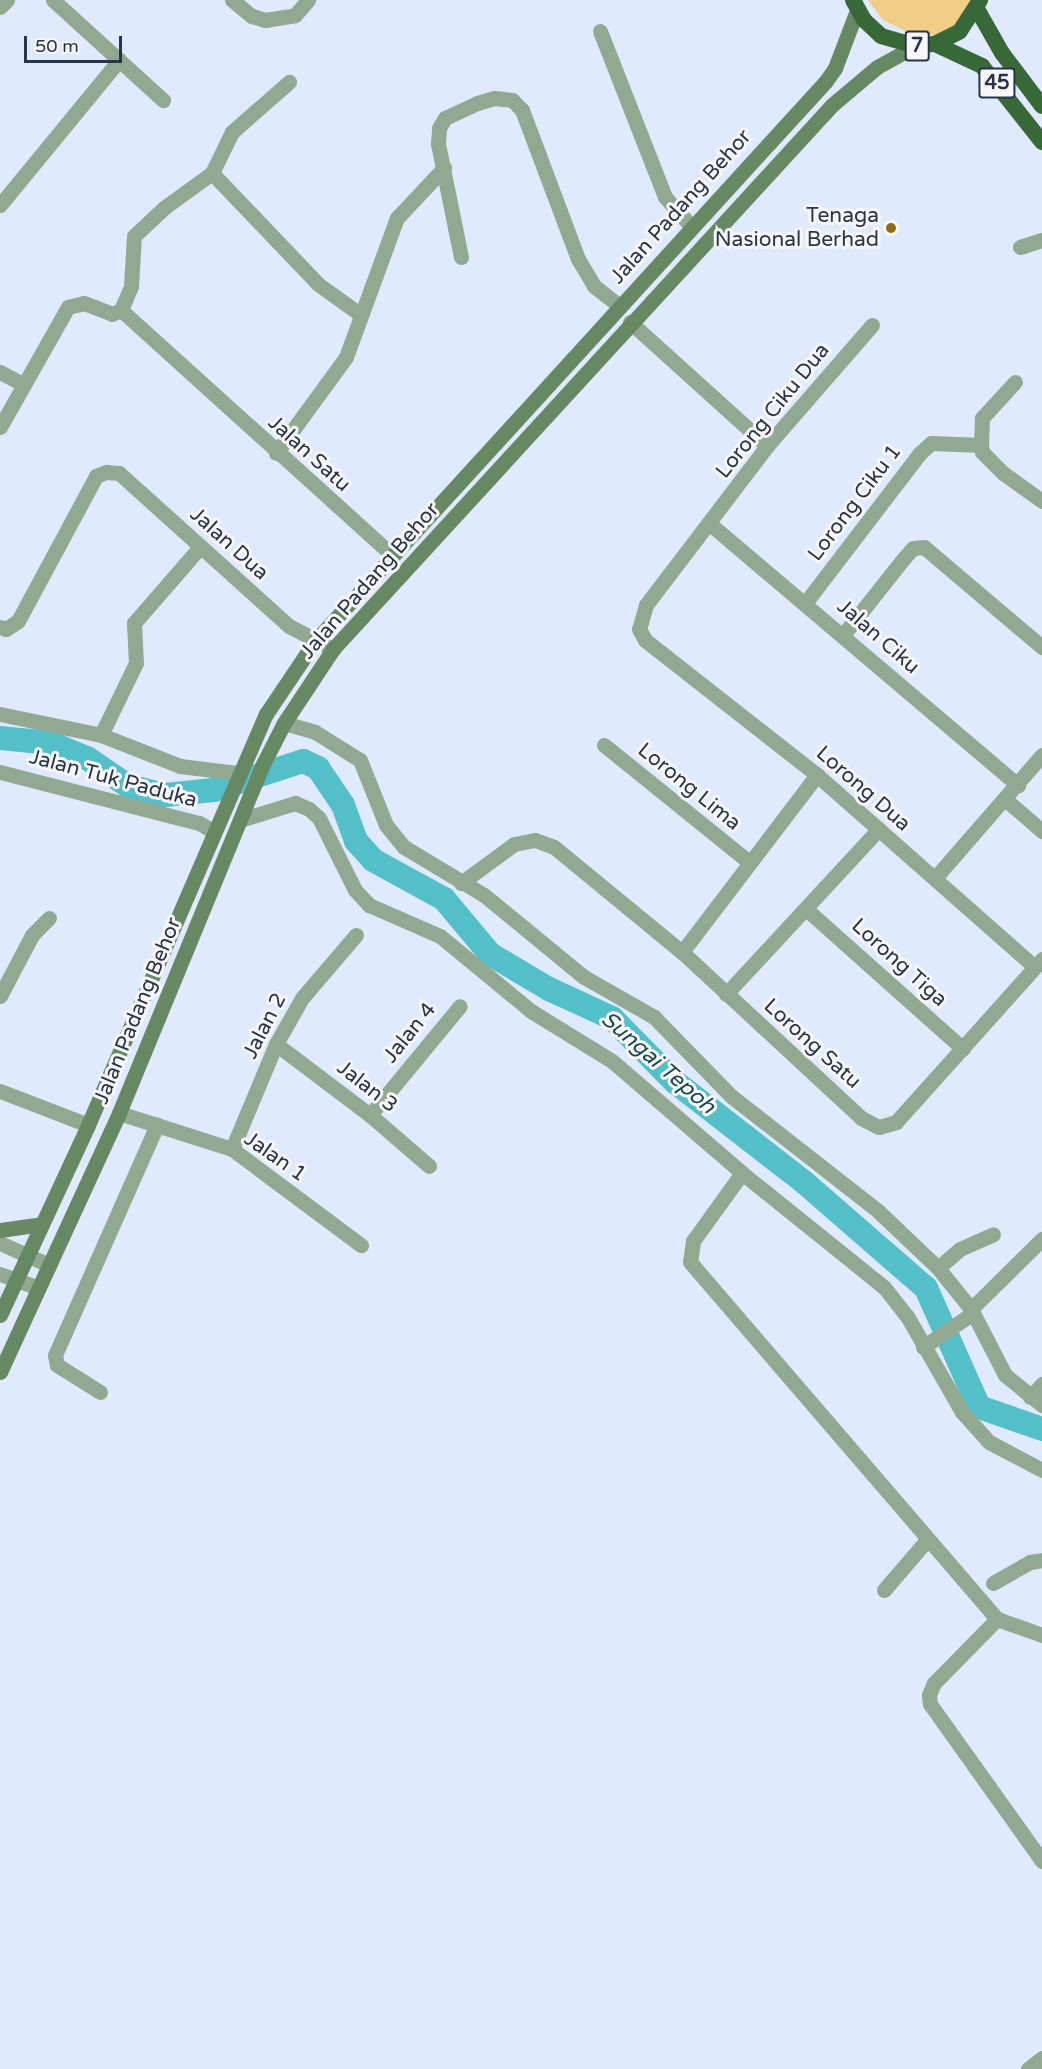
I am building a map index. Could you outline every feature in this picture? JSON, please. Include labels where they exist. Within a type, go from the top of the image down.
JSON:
[{"type":"highway","name":"7","points":[[855,5],[881,36],[915,46],[935,44],[960,31],[979,4]]},
{"type":"highway","name":"45","points":[[979,4],[1002,53],[1042,106]]},
{"type":"highway","name":"45","points":[[935,44],[982,66],[1042,142]]},
{"type":"main road","name":"Jalan Padang Behor","points":[[0,1315],[88,1125],[238,773],[266,714],[315,641],[826,81],[835,68],[855,5]]},
{"type":"main road","name":"Jalan Padang Behor","points":[[0,1372],[119,1113],[262,766],[284,723],[333,649],[630,322],[832,105],[877,67],[915,46]]},
{"type":"main road","points":[[0,1230],[42,1224]]},
{"type":"street","points":[[0,7],[7,0]]},
{"type":"street","points":[[52,0],[163,100]]},
{"type":"street","points":[[232,0],[252,16],[282,18],[295,15],[308,0]]},
{"type":"street","points":[[600,31],[665,197],[692,227]]},
{"type":"street","points":[[0,205],[119,60]]},
{"type":"street","points":[[0,427],[68,307],[84,303],[112,314],[121,310],[129,297],[134,236],[165,207],[212,173],[232,132],[289,82]]},
{"type":"street","points":[[460,257],[438,144],[439,128],[445,118],[486,100],[512,100],[522,110],[578,259],[594,286],[620,306]]},
{"type":"street","points":[[276,453],[346,357],[397,218],[444,168]]},
{"type":"street","points":[[212,173],[318,284],[361,315]]},
{"type":"street","points":[[1020,247],[1042,240]]},
{"type":"street","name":"Jalan Satu","points":[[121,310],[276,453],[392,555]]},
{"type":"street","points":[[630,322],[767,446]]},
{"type":"street","name":"Lorong Ciku Dua","points":[[657,650],[645,640],[639,620],[646,605],[710,524],[767,446],[872,325]]},
{"type":"street","points":[[0,372],[23,384]]},
{"type":"street","points":[[1015,382],[982,418],[980,441],[982,452],[1003,473],[1042,501]]},
{"type":"street","name":"Lorong Ciku 1","points":[[806,602],[920,453],[931,443],[980,441]]},
{"type":"street","name":"Jalan Dua","points":[[3,628],[18,621],[96,476],[119,473],[289,626],[333,649]]},
{"type":"street","name":"Jalan Ciku","points":[[710,524],[806,602],[1017,785]]},
{"type":"street","points":[[101,735],[136,663],[134,623],[200,547]]},
{"type":"street","points":[[843,635],[913,548],[924,547],[1042,647]]},
{"type":"street","name":"Lorong Dua","points":[[657,650],[817,776],[1038,963]]},
{"type":"street","points":[[0,714],[101,735],[180,766],[238,773]]},
{"type":"street","points":[[284,723],[315,732],[360,760],[386,825],[398,840],[461,883],[484,895],[584,976],[654,1017],[731,1096],[878,1211],[938,1268],[969,1314],[1005,1375],[1036,1401],[1042,1384]]},
{"type":"street","name":"Lorong Lima","points":[[604,746],[748,861]]},
{"type":"street","points":[[935,878],[1006,800],[1042,754]]},
{"type":"street","name":"Jalan Tuk Paduka","points":[[0,772],[216,826]]},
{"type":"street","points":[[682,952],[748,861],[817,776]]},
{"type":"street","points":[[1006,800],[1042,831]]},
{"type":"street","points":[[242,814],[295,803],[309,809],[319,818],[355,890],[369,905],[440,936],[531,1011],[620,1067],[742,1173],[891,1294],[928,1343],[948,1392],[979,1431],[989,1442],[1042,1470]]},
{"type":"street","points":[[726,994],[879,830]]},
{"type":"street","name":"Lorong Satu","points":[[461,883],[514,844],[535,840],[554,847],[682,952],[861,1118],[879,1127],[896,1122],[1038,963]]},
{"type":"street","name":"Lorong Tiga","points":[[806,909],[963,1049]]},
{"type":"street","points":[[0,996],[32,935],[49,918]]},
{"type":"street","name":"Jalan 2","points":[[232,1149],[276,1044],[302,998],[356,935]]},
{"type":"street","name":"Jalan 4","points":[[370,1115],[460,1006]]},
{"type":"street","name":"Jalan 3","points":[[276,1044],[370,1115],[429,1166]]},
{"type":"street","points":[[0,1091],[88,1125]]},
{"type":"street","name":"Jalan 1","points":[[119,1113],[232,1149],[361,1245]]},
{"type":"street","points":[[100,1392],[57,1365],[55,1355],[157,1125]]},
{"type":"street","points":[[742,1173],[693,1241],[690,1262],[997,1619],[1042,1635]]},
{"type":"street","points":[[938,1268],[960,1249],[993,1234]]},
{"type":"street","points":[[928,1343],[969,1314],[1042,1239]]},
{"type":"street","points":[[0,1243],[26,1257],[49,1265]]},
{"type":"street","points":[[0,1274],[39,1288]]},
{"type":"street","points":[[884,1590],[927,1540]]},
{"type":"street","points":[[993,1583],[1030,1562],[1042,1560]]},
{"type":"street","points":[[997,1619],[934,1683],[929,1695],[930,1704],[1042,1861]]},
{"type":"street","points":[[1028,2069],[1042,2058]]},
{"type":"shaded area","points":[[868,0],[972,0],[954,27],[937,35],[916,36],[883,20]]},
{"type":"waterway","name":"Sungai Tepoh","points":[[0,738],[51,743],[87,758],[128,786],[165,795],[214,790],[303,761],[318,768],[343,805],[356,841],[373,860],[444,899],[490,954],[549,989],[612,1018],[675,1082],[805,1183],[926,1288],[979,1407],[1042,1429]]},
{"type":"place","name":"Tenaga Nasional Berhad","points":[[891,228]]}]
